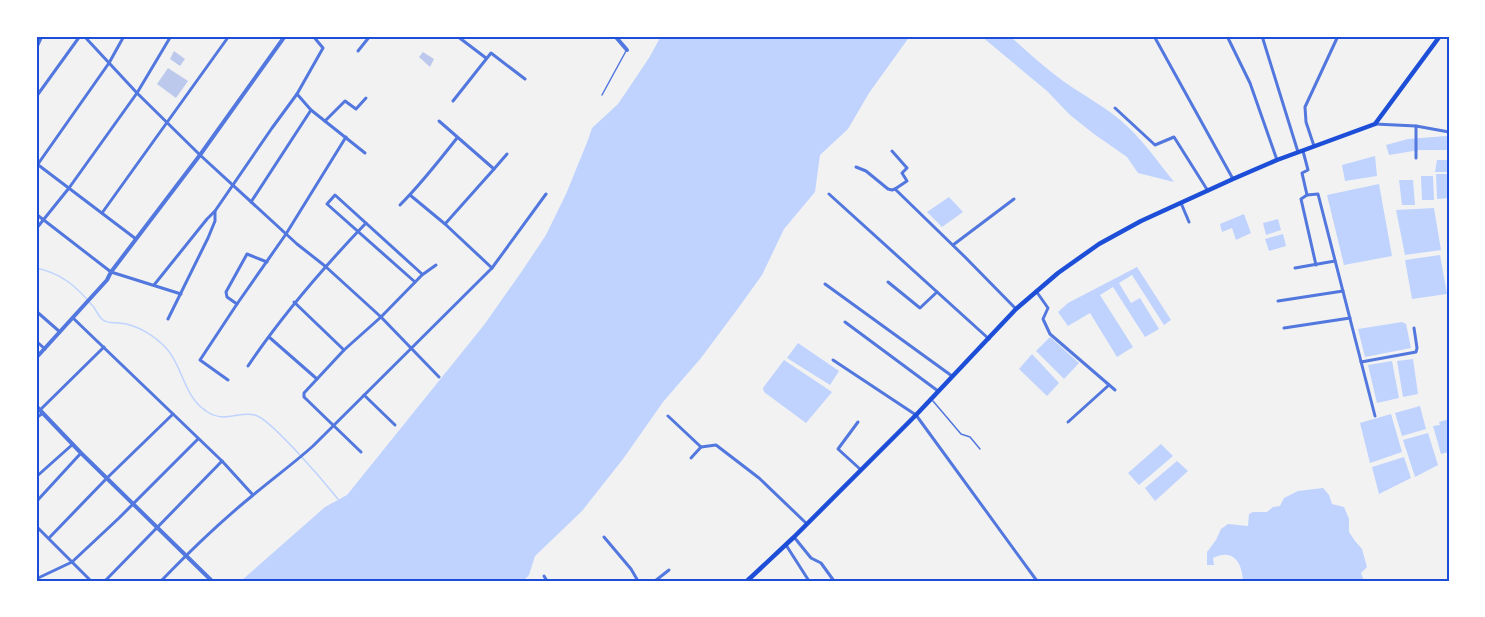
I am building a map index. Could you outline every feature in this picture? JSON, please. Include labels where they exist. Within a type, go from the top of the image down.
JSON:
[{"type":"main road","points":[[747,581],[916,415],[1016,309],[1058,273],[1099,244],[1141,221],[1277,160],[1375,124],[1440,36]]},
{"type":"street","points":[[36,49],[42,36]]},
{"type":"street","points":[[36,97],[82,36],[200,155],[381,317],[439,377]]},
{"type":"street","points":[[123,36],[110,63],[37,163],[136,239]]},
{"type":"street","points":[[36,229],[69,188],[137,93],[171,36]]},
{"type":"street","points":[[102,213],[229,36]]},
{"type":"street","points":[[36,358],[107,280],[285,36]]},
{"type":"street","points":[[154,285],[215,212],[297,94],[323,48],[313,36]]},
{"type":"street","points":[[358,51],[370,36]]},
{"type":"street","points":[[458,36],[486,58]]},
{"type":"street","points":[[615,36],[627,50]]},
{"type":"street","points":[[1154,36],[1233,179]]},
{"type":"street","points":[[1227,36],[1250,83],[1277,160]]},
{"type":"street","points":[[1262,36],[1308,170],[1302,173],[1307,195]]},
{"type":"street","points":[[1314,146],[1306,122],[1305,106],[1338,36]]},
{"type":"street","points":[[453,101],[491,53],[525,79]]},
{"type":"street","points":[[297,94],[311,110],[365,153]]},
{"type":"street","points":[[325,121],[345,100],[356,110],[366,98]]},
{"type":"street","points":[[1115,108],[1155,146],[1174,137],[1208,190]]},
{"type":"street","points":[[251,202],[311,110]]},
{"type":"street","points":[[439,121],[494,170]]},
{"type":"street","points":[[1375,124],[1416,126],[1449,132]]},
{"type":"street","points":[[1416,126],[1416,158]]},
{"type":"street","points":[[228,380],[200,360],[286,234],[346,137]]},
{"type":"street","points":[[400,205],[457,138]]},
{"type":"street","points":[[856,167],[866,171],[888,189],[895,189],[908,181],[902,173],[907,168],[892,151]]},
{"type":"street","points":[[444,224],[507,154]]},
{"type":"street","points":[[895,189],[1016,309]]},
{"type":"street","points":[[161,581],[186,555],[253,495],[313,446],[492,268],[546,194]]},
{"type":"street","points":[[829,194],[989,339]]},
{"type":"street","points":[[1317,265],[1301,199],[1307,195],[1318,194],[1375,416]]},
{"type":"street","points":[[415,282],[327,204],[335,195],[422,275]]},
{"type":"street","points":[[410,195],[492,268]]},
{"type":"street","points":[[953,245],[1014,199]]},
{"type":"street","points":[[1180,203],[1189,222]]},
{"type":"street","points":[[168,319],[208,238],[215,221],[215,212]]},
{"type":"street","points":[[36,214],[111,272],[181,294]]},
{"type":"street","points":[[248,366],[294,302],[366,223]]},
{"type":"street","points":[[237,304],[227,297],[226,292],[247,254],[267,262]]},
{"type":"street","points":[[1295,268],[1335,261]]},
{"type":"street","points":[[361,452],[304,397],[304,393],[344,350],[381,317],[422,275],[436,265]]},
{"type":"street","points":[[888,282],[920,308],[937,292]]},
{"type":"street","points":[[825,284],[952,376]]},
{"type":"street","points":[[1036,291],[1048,308],[1043,319],[1050,334],[1115,390]]},
{"type":"street","points":[[1278,301],[1343,291]]},
{"type":"street","points":[[294,302],[344,350]]},
{"type":"street","points":[[36,310],[60,332]]},
{"type":"street","points":[[73,318],[222,461],[253,495]]},
{"type":"street","points":[[1284,328],[1350,318]]},
{"type":"street","points":[[845,322],[938,391]]},
{"type":"street","points":[[1361,362],[1416,352],[1414,328]]},
{"type":"street","points":[[268,336],[317,380]]},
{"type":"street","points":[[36,341],[45,349]]},
{"type":"street","points":[[36,418],[104,347]]},
{"type":"street","points":[[833,360],[916,415],[1037,581]]},
{"type":"street","points":[[1068,422],[1109,385]]},
{"type":"street","points":[[364,395],[394,425]]},
{"type":"street","points":[[36,406],[212,581]]},
{"type":"street","points":[[49,538],[173,414]]},
{"type":"street","points":[[668,416],[701,447]]},
{"type":"street","points":[[858,422],[838,449],[860,469]]},
{"type":"street","points":[[36,579],[72,562],[198,440]]},
{"type":"street","points":[[36,477],[73,444]]},
{"type":"street","points":[[691,458],[701,447],[716,445],[759,478],[807,524]]},
{"type":"street","points":[[36,502],[81,453]]},
{"type":"street","points":[[105,581],[222,461]]},
{"type":"street","points":[[36,526],[91,581]]},
{"type":"street","points":[[36,536],[43,533]]},
{"type":"street","points":[[604,537],[638,581]]},
{"type":"street","points":[[794,537],[811,558],[821,563],[834,581]]},
{"type":"street","points":[[786,545],[809,581]]},
{"type":"street","points":[[655,581],[669,570]]},
{"type":"street","points":[[544,576],[547,581]]},
{"type":"lane","points":[[602,95],[627,50]]},
{"type":"lane","points":[[931,398],[962,434],[970,437],[980,449]]},
{"type":"water","points":[[661,36],[910,36],[869,93],[848,129],[820,155],[815,192],[784,229],[762,275],[701,358],[663,402],[623,459],[582,511],[535,556],[529,575],[523,581],[241,581],[325,507],[347,495],[484,325],[546,235],[566,194],[592,128],[618,104]]},
{"type":"water","points":[[981,36],[1010,36],[1056,76],[1127,126],[1174,182],[1138,173],[1127,157],[1070,115],[1047,91]]},
{"type":"water","points":[[1449,137],[1449,150],[1419,150],[1389,155],[1386,145],[1408,139]]},
{"type":"water","points":[[1375,156],[1377,176],[1345,181],[1342,165]]},
{"type":"water","points":[[1437,160],[1449,160],[1449,172],[1435,172]]},
{"type":"water","points":[[1436,174],[1449,174],[1449,198],[1437,199]]},
{"type":"water","points":[[1421,176],[1433,176],[1434,200],[1422,200]]},
{"type":"water","points":[[1399,180],[1413,180],[1415,205],[1402,205]]},
{"type":"water","points":[[1379,184],[1392,256],[1344,265],[1327,195]]},
{"type":"water","points":[[949,197],[963,212],[942,227],[927,212]]},
{"type":"water","points":[[1434,208],[1441,250],[1405,255],[1396,210]]},
{"type":"water","points":[[1244,214],[1251,233],[1236,240],[1232,228],[1222,232],[1220,224]]},
{"type":"water","points":[[1278,219],[1281,230],[1266,235],[1263,223]]},
{"type":"water","points":[[1283,234],[1286,246],[1269,251],[1265,239]]},
{"type":"water","points":[[1440,255],[1447,294],[1412,299],[1405,260]]},
{"type":"water","points":[[1137,267],[1171,320],[1164,325],[1132,275],[1119,283],[1131,303],[1140,298],[1159,329],[1145,337],[1113,287],[1100,295],[1133,347],[1117,357],[1090,313],[1068,326],[1058,312],[1068,303]]},
{"type":"water","points":[[1402,322],[1406,324],[1411,348],[1365,357],[1358,329]]},
{"type":"water","points":[[1050,337],[1079,363],[1064,379],[1036,351]]},
{"type":"water","points":[[798,343],[839,371],[830,385],[787,358]]},
{"type":"water","points":[[1032,354],[1059,383],[1047,396],[1019,369]]},
{"type":"water","points":[[1413,359],[1418,394],[1403,397],[1397,361]]},
{"type":"water","points":[[784,360],[832,392],[806,423],[764,392],[763,388]]},
{"type":"water","points":[[1392,361],[1399,398],[1377,403],[1368,365]]},
{"type":"water","points":[[1420,406],[1426,429],[1402,436],[1395,413]]},
{"type":"water","points":[[1391,414],[1402,452],[1370,463],[1360,423]]},
{"type":"water","points":[[1449,419],[1449,452],[1441,454],[1433,426],[1440,425],[1439,422]]},
{"type":"water","points":[[1428,433],[1438,465],[1415,477],[1403,440]]},
{"type":"water","points":[[1161,444],[1173,456],[1139,485],[1128,473]]},
{"type":"water","points":[[1404,457],[1411,478],[1379,494],[1372,467]]},
{"type":"water","points":[[1177,461],[1188,471],[1155,501],[1145,488]]},
{"type":"water","points":[[1323,488],[1332,504],[1344,507],[1349,519],[1349,532],[1362,549],[1367,567],[1361,573],[1364,581],[1243,581],[1241,568],[1231,556],[1220,555],[1213,558],[1214,565],[1207,565],[1207,552],[1221,529],[1228,524],[1248,526],[1249,514],[1267,512],[1273,507],[1280,506],[1284,498],[1298,491]]},
{"type":"building","points":[[174,51],[185,59],[180,66],[170,59]]},
{"type":"building","points":[[423,52],[434,59],[430,67],[419,57]]},
{"type":"building","points":[[168,68],[188,81],[176,98],[157,84]]},
{"type":"waterway","points":[[36,268],[53,273],[74,286],[105,321],[133,326],[157,340],[167,349],[177,364],[193,398],[206,411],[219,417],[249,414],[263,419],[298,452],[338,499]]}]
